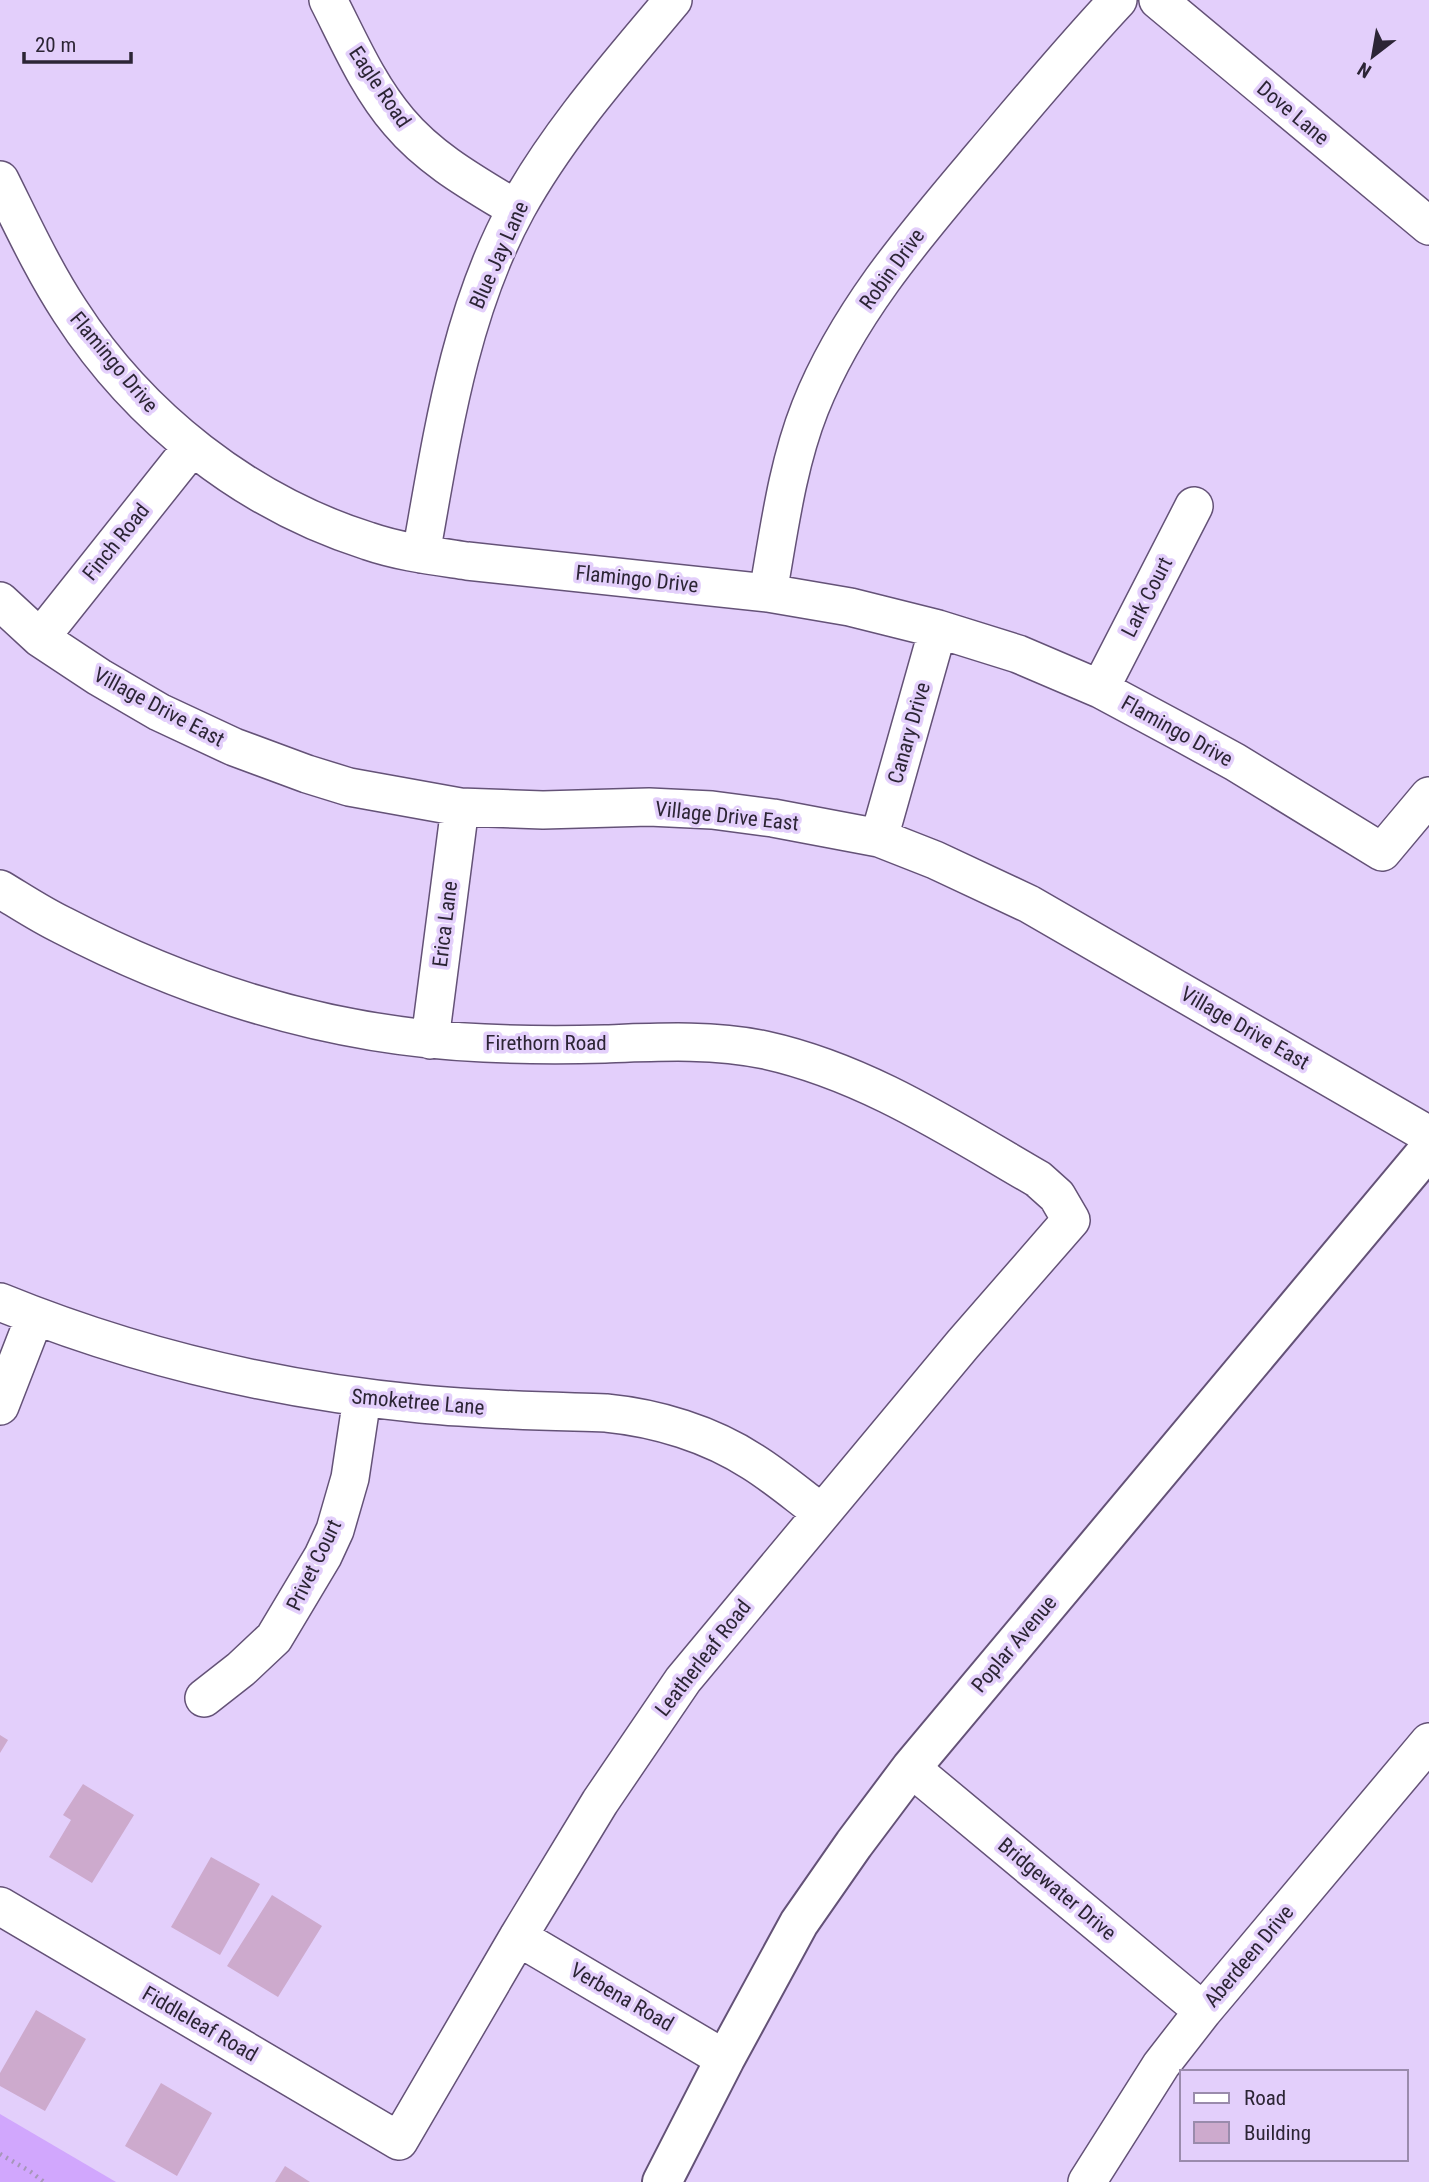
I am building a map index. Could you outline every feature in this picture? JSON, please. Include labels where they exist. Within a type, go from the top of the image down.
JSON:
[{"type":"street","name":"Eagle Road","points":[[328,0],[361,65],[398,121],[426,149],[458,174],[516,209]]},
{"type":"street","name":"Blue Jay Lane","points":[[421,554],[441,440],[467,332],[489,271],[516,209],[543,164],[585,106],[673,0]]},
{"type":"street","name":"Robin Drive","points":[[768,593],[783,507],[807,418],[851,329],[877,286],[915,236],[1082,38],[1118,0]]},
{"type":"street","name":"Dove Lane","points":[[1158,0],[1429,226]]},
{"type":"street","name":"Flamingo Drive","points":[[0,180],[29,239],[70,311],[117,372],[192,447],[249,486],[319,523],[371,542],[421,554],[768,593],[850,607],[938,629],[1018,654],[1100,689],[1236,762],[1382,852],[1429,796]]},
{"type":"street","name":"Finch Road","points":[[40,638],[192,447]]},
{"type":"street","name":"Lark Court","points":[[1100,689],[1194,506]]},
{"type":"street","name":"Village Drive East","points":[[0,601],[40,638],[159,712],[234,747],[349,787],[460,807],[543,810],[649,807],[712,810],[773,818],[879,838],[935,860],[1029,904],[1429,1135]]},
{"type":"street","name":"Canary Drive","points":[[879,838],[938,629]]},
{"type":"street","name":"Erica Lane","points":[[430,1040],[460,807]]},
{"type":"street","name":"Firethorn Road","points":[[0,889],[60,925],[111,949],[221,993],[310,1020],[352,1029],[430,1040],[573,1045],[713,1043],[762,1049],[805,1060],[842,1072],[886,1092],[1038,1179],[1057,1196],[1071,1220]]},
{"type":"street","name":"Poplar Avenue","points":[[662,2182],[799,1923],[854,1844],[911,1768],[1429,1149]]},
{"type":"street","name":"Leatherleaf Road","points":[[400,2141],[600,1802],[682,1679],[954,1354],[1071,1220]]},
{"type":"street","name":"Smoketree Lane","points":[[0,1302],[97,1338],[162,1358],[292,1387],[424,1405],[636,1416],[697,1434],[734,1451],[752,1461],[822,1513]]},
{"type":"street","points":[[0,1406],[35,1316]]},
{"type":"street","name":"Privet Court","points":[[204,1698],[242,1669],[274,1638],[323,1556],[335,1530],[350,1478],[362,1398]]},
{"type":"street","name":"Aberdeen Drive","points":[[1087,2182],[1161,2064],[1429,1742]]},
{"type":"street","name":"Bridgewater Drive","points":[[911,1768],[1203,2011]]},
{"type":"street","name":"Fiddleleaf Road","points":[[0,1906],[400,2141]]},
{"type":"street","name":"Verbena Road","points":[[518,1937],[725,2059]]},
{"type":"path","points":[[0,2154],[44,2182]]},
{"type":"shaded area","points":[[0,2114],[116,2182],[0,2182]]},
{"type":"building","points":[[0,1735],[8,1740],[0,1753]]},
{"type":"building","points":[[83,1784],[134,1815],[92,1883],[49,1857],[71,1820],[63,1815]]},
{"type":"building","points":[[211,1857],[260,1884],[220,1955],[171,1927]]},
{"type":"building","points":[[272,1895],[322,1926],[278,1997],[227,1966]]},
{"type":"building","points":[[36,2010],[86,2039],[45,2111],[0,2086],[0,2073]]},
{"type":"building","points":[[161,2083],[212,2113],[177,2176],[125,2146]]},
{"type":"building","points":[[285,2166],[310,2182],[275,2182]]}]
